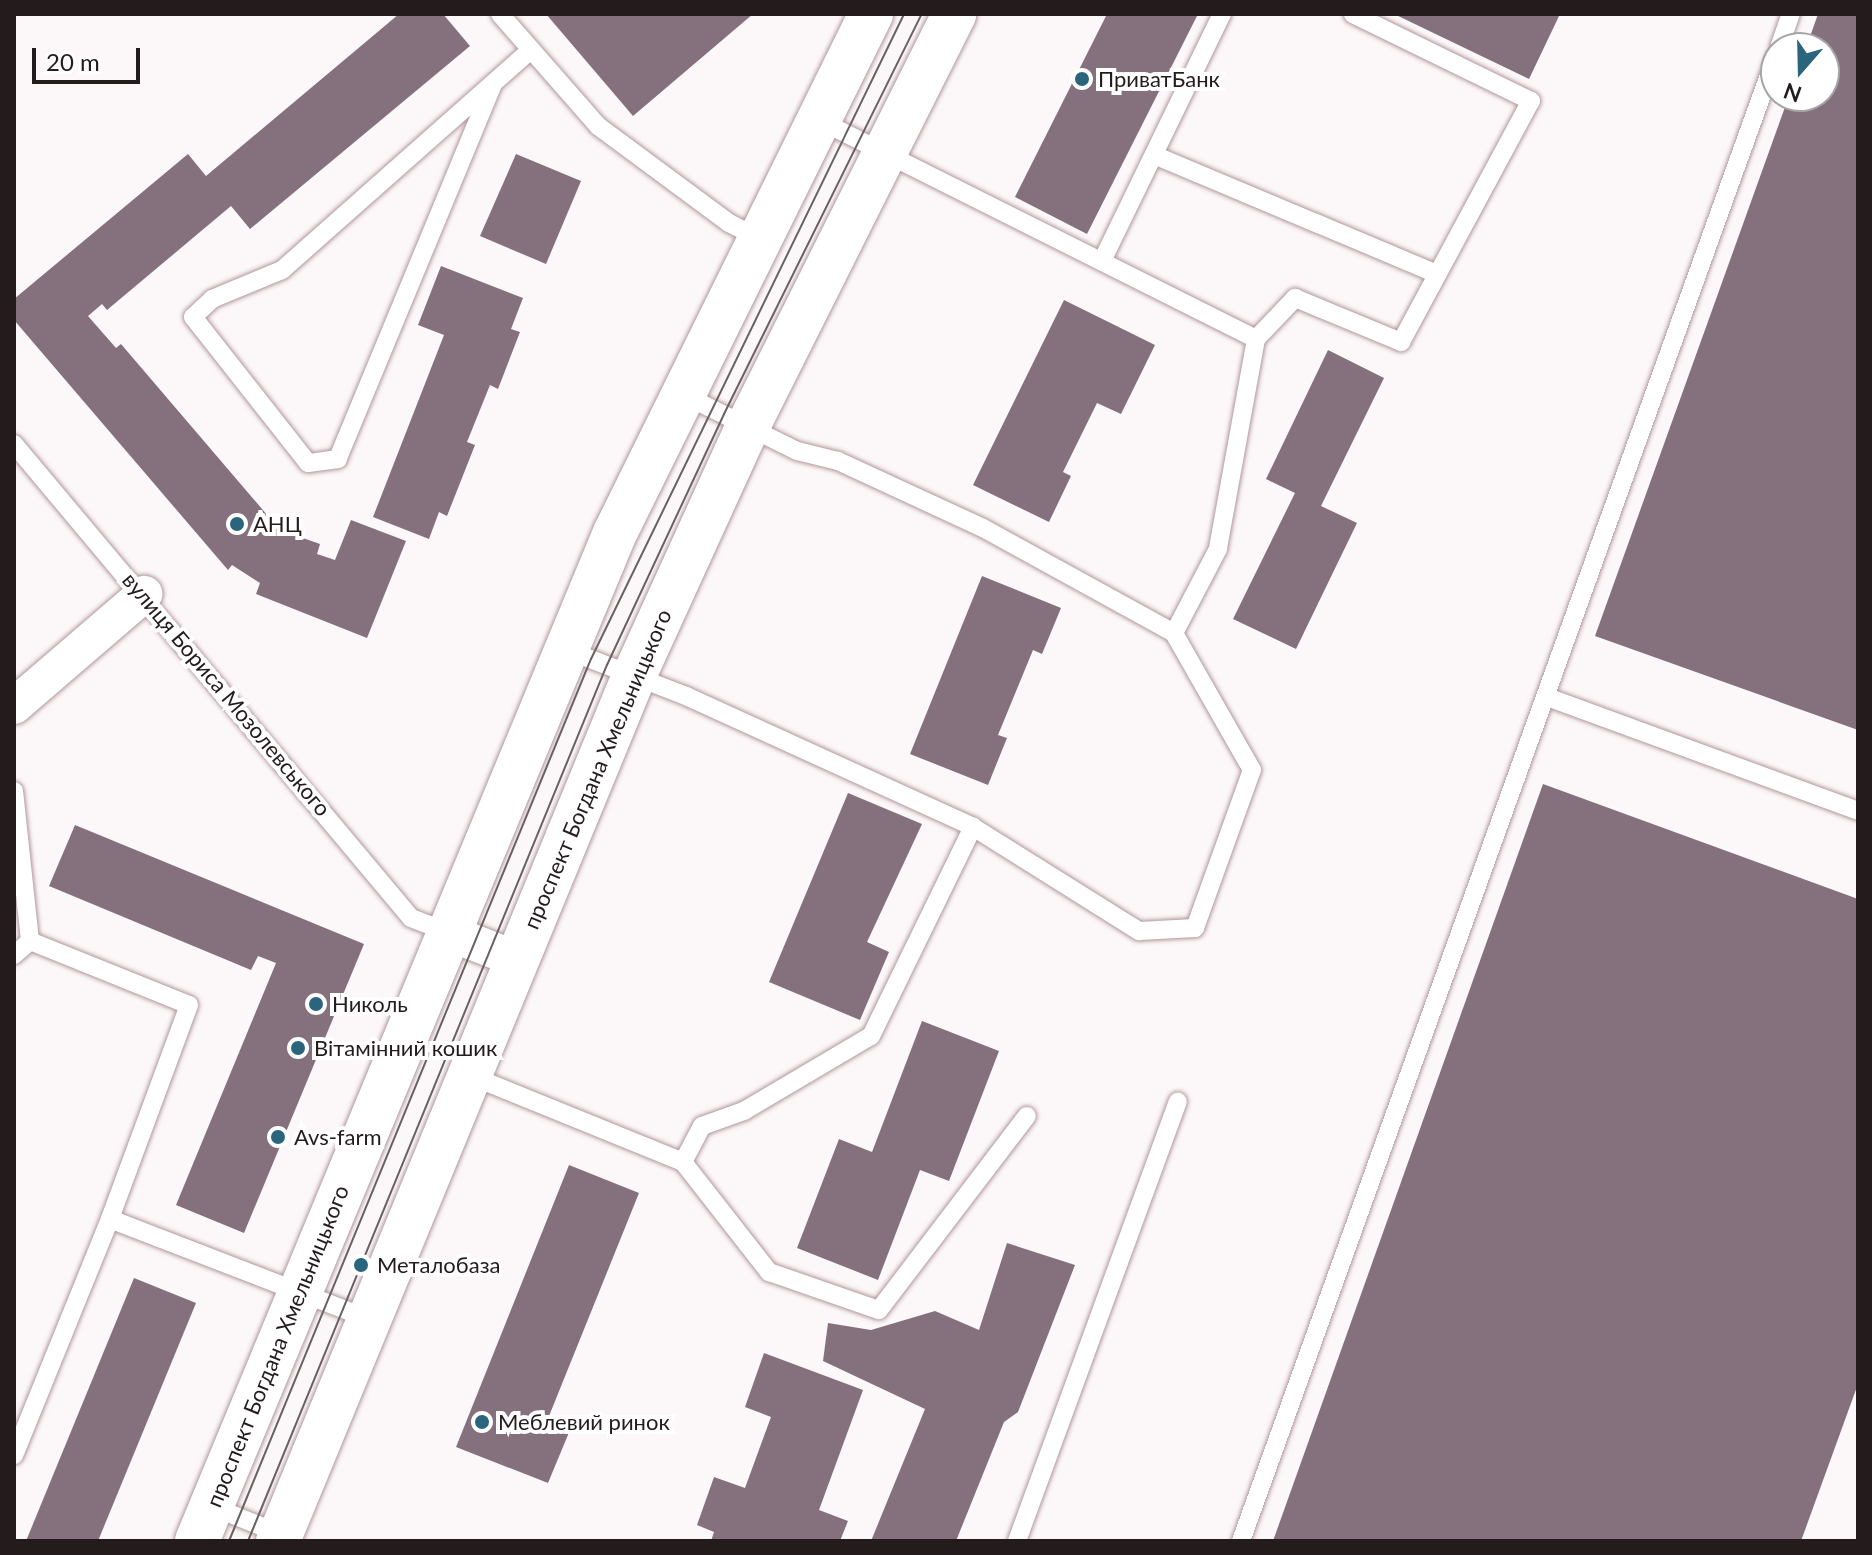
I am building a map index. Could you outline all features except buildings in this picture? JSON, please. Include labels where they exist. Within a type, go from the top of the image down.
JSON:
[{"type":"main road","name":"проспект Богдана Хмельницького","points":[[204,1524],[564,649],[683,394],[871,14]]},
{"type":"main road","name":"проспект Богдана Хмельницького","points":[[285,1539],[369,1319],[634,676],[748,426],[954,14]]},
{"type":"street","points":[[14,706],[144,594]]},
{"type":"street","points":[[447,932],[516,959]]},
{"type":"lane","points":[[500,14],[598,126],[729,223],[760,239]]},
{"type":"lane","points":[[1102,261],[1222,14]]},
{"type":"lane","points":[[1174,633],[1218,549],[1256,339],[1295,298],[1401,342],[1531,101],[1353,14]]},
{"type":"lane","points":[[493,84],[338,459],[308,463],[193,317],[212,299],[282,270],[531,50]]},
{"type":"lane","points":[[1241,1541],[1760,101]]},
{"type":"lane","points":[[819,119],[996,213],[1102,261],[1256,339]]},
{"type":"lane","points":[[1154,155],[1437,274]]},
{"type":"lane","points":[[564,649],[634,676],[973,827],[1139,931],[1195,928],[1252,770],[1174,633],[983,528],[748,426],[683,394]]},
{"type":"lane","name":"вулиця Бориса Мозолевського","points":[[14,444],[144,594],[411,918],[447,932]]},
{"type":"lane","points":[[1547,697],[1858,811]]},
{"type":"lane","points":[[14,791],[30,941]]},
{"type":"lane","points":[[683,1162],[702,1126],[744,1111],[871,1036],[973,827]]},
{"type":"lane","points":[[14,955],[30,941]]},
{"type":"lane","points":[[14,1455],[110,1219],[189,1005],[30,941]]},
{"type":"lane","points":[[469,1075],[683,1162],[769,1272],[879,1310],[1027,1116]]},
{"type":"lane","points":[[1017,1541],[1178,1102]]},
{"type":"lane","points":[[110,1219],[369,1319]]},
{"type":"lane","points":[[204,1524],[285,1539]]},
{"type":"tram line","points":[[229,1541],[591,659],[904,14]]},
{"type":"tram line","points":[[248,1541],[607,665],[724,414],[922,14]]},
{"type":"place","name":"ПриватБанк","points":[[1082,79]]},
{"type":"place","name":"АНЦ","points":[[237,524]]},
{"type":"place","name":"Николь","points":[[316,1004]]},
{"type":"place","name":"Вітамінний кошик","points":[[298,1048]]},
{"type":"place","name":"Avs-farm","points":[[278,1137]]},
{"type":"place","name":"Металобаза","points":[[361,1265]]},
{"type":"place","name":"Меблевий ринок","points":[[482,1422]]}]
